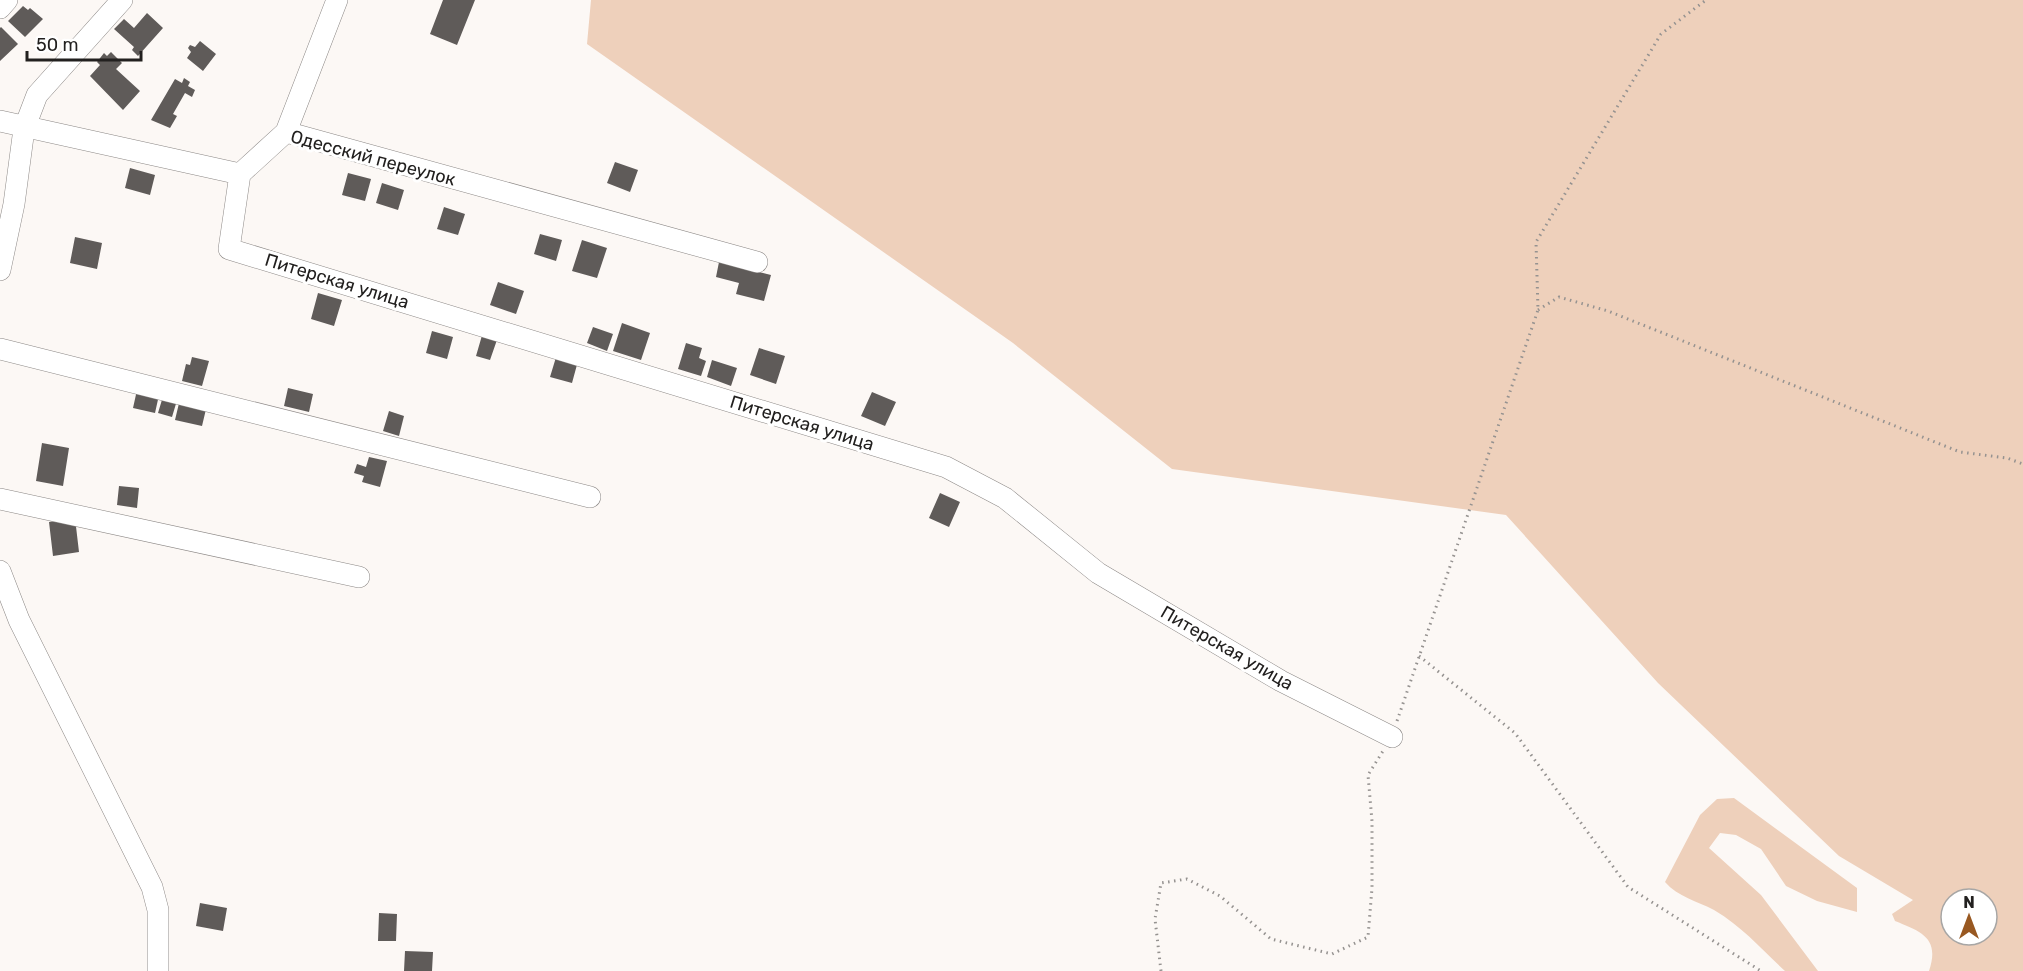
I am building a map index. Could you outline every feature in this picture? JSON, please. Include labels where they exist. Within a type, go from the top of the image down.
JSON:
[{"type":"street","points":[[0,8],[8,0]]},
{"type":"street","points":[[0,270],[14,204],[24,129],[37,95],[122,0]]},
{"type":"street","points":[[286,132],[337,0]]},
{"type":"street","points":[[0,121],[24,129],[240,174]]},
{"type":"street","name":"Одесский переулок","points":[[240,174],[286,132],[757,262]]},
{"type":"street","name":"Питерская улица","points":[[240,174],[230,249],[946,467],[1005,498],[1098,573],[1281,681],[1392,737]]},
{"type":"street","points":[[0,349],[590,497]]},
{"type":"street","points":[[0,499],[359,577]]},
{"type":"street","points":[[0,571],[19,620],[152,887],[158,910],[158,971]]},
{"type":"path","points":[[1161,971],[1155,919],[1161,883],[1186,879],[1220,896],[1271,939],[1332,954],[1368,937],[1372,888],[1372,821],[1368,775],[1392,737],[1538,310],[1536,242],[1660,34],[1706,0]]},
{"type":"path","points":[[1538,310],[1559,297],[1608,311],[1959,452],[2007,458],[2023,464]]},
{"type":"path","points":[[1419,656],[1515,733],[1628,887],[1761,971]]},
{"type":"shaded area","points":[[591,0],[2023,0],[2023,971],[1929,971],[1932,960],[1930,944],[1921,933],[1895,921],[1892,914],[1913,900],[1839,856],[1658,683],[1506,515],[1172,469],[1013,343],[587,44]]},
{"type":"shaded area","points":[[1734,798],[1857,888],[1857,912],[1817,901],[1786,886],[1761,849],[1736,835],[1720,833],[1709,848],[1761,895],[1818,971],[1785,971],[1734,924],[1714,910],[1682,895],[1665,882],[1700,815],[1717,799]]},
{"type":"building","points":[[443,0],[475,0],[457,45],[430,34]]},
{"type":"building","points":[[23,6],[28,10],[30,8],[43,19],[25,37],[8,21]]},
{"type":"building","points":[[147,13],[163,28],[138,56],[132,50],[134,47],[114,29],[124,19],[134,28]]},
{"type":"building","points":[[0,28],[18,44],[0,61]]},
{"type":"building","points":[[200,41],[216,54],[203,71],[187,58],[191,52],[188,48],[190,45],[195,47]]},
{"type":"building","points":[[111,52],[122,63],[116,69],[140,91],[123,110],[90,76],[100,65],[97,62],[104,53],[107,56]]},
{"type":"building","points":[[184,78],[190,82],[188,86],[195,90],[192,97],[185,93],[173,114],[177,116],[170,128],[151,120],[175,79],[182,83]]},
{"type":"building","points":[[615,162],[638,170],[630,192],[607,183]]},
{"type":"building","points":[[130,168],[155,175],[150,195],[125,188]]},
{"type":"building","points":[[348,173],[371,179],[365,201],[342,195]]},
{"type":"building","points":[[382,183],[404,190],[398,210],[376,203]]},
{"type":"building","points":[[444,207],[465,214],[458,235],[437,229]]},
{"type":"building","points":[[540,234],[562,240],[556,261],[534,254]]},
{"type":"building","points":[[75,237],[102,243],[97,269],[70,263]]},
{"type":"building","points":[[582,240],[607,248],[597,278],[572,271]]},
{"type":"building","points":[[719,262],[771,275],[764,301],[736,294],[739,283],[716,277]]},
{"type":"building","points":[[498,282],[524,291],[516,314],[490,305]]},
{"type":"building","points":[[318,293],[342,300],[334,326],[311,319]]},
{"type":"building","points":[[622,323],[650,333],[641,360],[613,351]]},
{"type":"building","points":[[593,327],[613,334],[607,351],[587,343]]},
{"type":"building","points":[[432,331],[453,337],[447,359],[426,353]]},
{"type":"building","points":[[483,332],[498,337],[490,360],[476,356]]},
{"type":"building","points":[[686,343],[702,348],[699,358],[706,361],[701,376],[678,369]]},
{"type":"building","points":[[759,348],[785,356],[776,384],[750,375]]},
{"type":"building","points":[[557,354],[578,361],[572,383],[550,377]]},
{"type":"building","points":[[192,357],[209,361],[202,386],[182,381],[186,364],[190,365]]},
{"type":"building","points":[[712,360],[737,368],[731,386],[707,377]]},
{"type":"building","points":[[288,388],[313,394],[309,412],[284,406]]},
{"type":"building","points":[[137,390],[159,395],[155,413],[133,408]]},
{"type":"building","points":[[872,392],[896,402],[885,426],[861,416]]},
{"type":"building","points":[[164,393],[178,397],[172,417],[158,413]]},
{"type":"building","points":[[180,399],[207,405],[202,426],[175,420]]},
{"type":"building","points":[[389,411],[404,416],[399,436],[383,431]]},
{"type":"building","points":[[42,443],[69,448],[63,486],[36,481]]},
{"type":"building","points":[[369,457],[387,461],[380,487],[362,482],[364,476],[354,473],[357,464],[366,467]]},
{"type":"building","points":[[119,486],[139,488],[137,508],[117,505]]},
{"type":"building","points":[[940,493],[960,502],[949,527],[929,518]]},
{"type":"building","points":[[75,518],[79,552],[53,556],[49,522]]},
{"type":"building","points":[[200,903],[227,908],[223,931],[196,926]]},
{"type":"building","points":[[379,913],[397,914],[396,941],[378,941]]},
{"type":"building","points":[[405,951],[433,952],[432,971],[404,971]]}]
